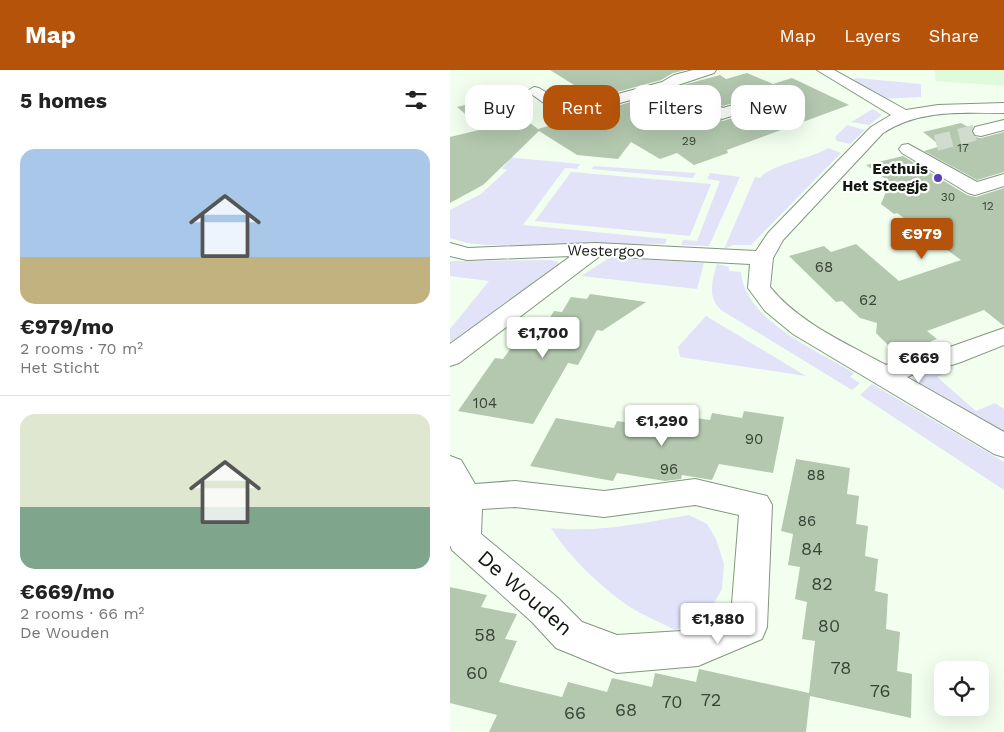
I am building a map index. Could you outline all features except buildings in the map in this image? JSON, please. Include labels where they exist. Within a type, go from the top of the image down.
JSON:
[{"type":"street","points":[[667,85],[680,78],[709,70]]},
{"type":"street","points":[[824,70],[902,115]]},
{"type":"street","points":[[534,91],[568,113],[630,95]]},
{"type":"street","points":[[885,148],[882,125],[902,115],[924,111],[1004,108]]},
{"type":"street","points":[[981,131],[1004,125]]},
{"type":"street","points":[[936,143],[885,148],[783,227],[762,258],[760,288],[773,306],[802,328],[1004,446]]},
{"type":"street","points":[[885,148],[998,201]]},
{"type":"street","points":[[974,189],[1004,180]]},
{"type":"street","name":"Westergoo","points":[[450,249],[467,254],[595,249],[762,258]]},
{"type":"street","points":[[450,357],[595,249]]},
{"type":"street","points":[[884,376],[932,356],[942,354],[952,356],[1004,336]]},
{"type":"street","points":[[450,468],[467,497]]},
{"type":"street","name":"De Wouden","points":[[695,492],[756,504],[749,628],[698,648],[617,654],[570,635],[545,610],[464,540],[467,497],[515,494],[604,504],[695,492]]},
{"type":"shaded area","points":[[935,70],[1004,70],[1004,86],[935,81]]},
{"type":"shaded area","points":[[856,78],[921,84],[921,97],[882,99],[850,80]]},
{"type":"shaded area","points":[[873,109],[882,115],[869,125],[851,122]]},
{"type":"shaded area","points":[[847,125],[865,130],[850,144],[837,141],[835,137]]},
{"type":"shaded area","points":[[450,147],[516,158],[580,164],[577,169],[565,168],[523,225],[667,239],[665,244],[486,245],[467,243],[450,238],[450,210],[481,194],[507,170],[502,169],[507,162],[450,156]]},
{"type":"shaded area","points":[[828,148],[841,153],[751,245],[733,245],[724,249],[755,177],[760,178],[782,165],[811,156]]},
{"type":"shaded area","points":[[594,166],[696,173],[693,178],[591,169]]},
{"type":"shaded area","points":[[571,172],[711,184],[690,236],[535,221]]},
{"type":"shaded area","points":[[710,173],[740,177],[709,246],[681,245],[683,240],[697,241],[720,181],[707,179]]},
{"type":"shaded area","points":[[609,258],[704,263],[697,289],[581,276]]},
{"type":"shaded area","points":[[550,260],[558,262],[560,267],[450,342],[450,329],[489,281],[450,276],[450,261]]},
{"type":"shaded area","points":[[717,264],[729,267],[729,271],[741,272],[745,289],[755,305],[769,319],[803,344],[854,373],[850,377],[860,383],[852,390],[721,310],[712,294],[712,283]]},
{"type":"shaded area","points":[[706,316],[806,376],[680,357],[678,347]]},
{"type":"shaded area","points":[[940,363],[946,363],[954,368],[937,377],[976,411],[995,403],[1004,409],[1004,431],[918,382],[920,380],[916,378],[916,373]]},
{"type":"shaded area","points":[[872,384],[1004,462],[1004,490],[860,395]]},
{"type":"shaded area","points":[[689,515],[707,524],[716,539],[724,564],[722,589],[705,619],[675,630],[635,610],[609,591],[576,561],[551,528],[603,528]]},
{"type":"tunnel","points":[[936,143],[981,131]]},
{"type":"place","name":"Eethuis Het Steegje","points":[[938,178]]}]
